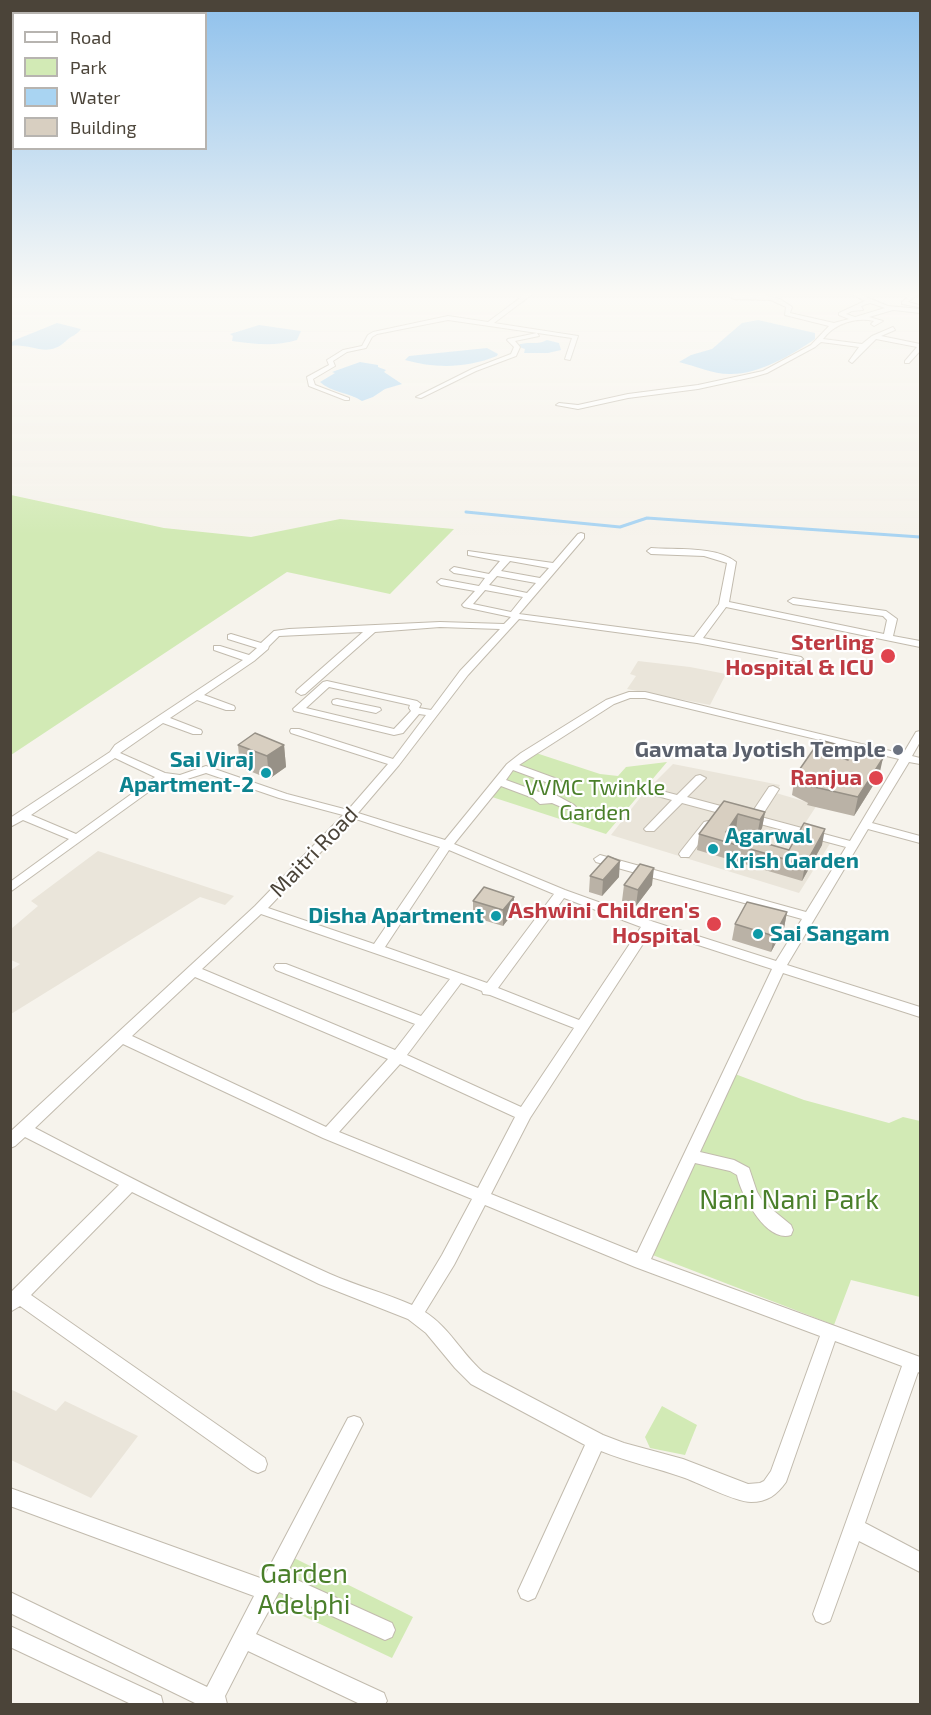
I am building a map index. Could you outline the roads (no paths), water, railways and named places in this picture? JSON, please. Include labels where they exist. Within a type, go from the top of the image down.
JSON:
[{"type":"street","points":[[314,375],[309,378],[312,386],[347,399]]},
{"type":"street","points":[[419,397],[464,375]]},
{"type":"street","points":[[559,405],[578,407],[628,396],[698,387],[753,375]]},
{"type":"street","name":"Maitri Road","points":[[10,1142],[259,909],[351,814],[395,763],[464,673],[507,627],[581,536]]},
{"type":"street","points":[[651,551],[714,556],[732,562],[724,604],[697,640]]},
{"type":"street","points":[[471,553],[555,566]]},
{"type":"street","points":[[504,559],[506,560],[469,603],[469,607],[697,640],[798,659]]},
{"type":"street","points":[[454,570],[543,581]]},
{"type":"street","points":[[441,582],[530,596]]},
{"type":"street","points":[[793,601],[886,614],[892,619],[888,638]]},
{"type":"street","points":[[724,604],[921,645]]},
{"type":"street","points":[[10,824],[114,754],[119,747],[251,659],[265,647],[272,635],[277,633],[372,629],[417,624],[479,624],[507,627]]},
{"type":"street","points":[[301,692],[372,629]]},
{"type":"street","points":[[231,637],[265,647]]},
{"type":"street","points":[[217,648],[251,659]]},
{"type":"street","points":[[327,684],[413,703],[416,704],[414,708],[417,711],[399,731],[394,732],[298,709],[327,684]]},
{"type":"street","points":[[377,949],[447,845],[511,766],[610,702],[628,695],[645,695],[914,759]]},
{"type":"street","points":[[196,696],[230,708]]},
{"type":"street","points":[[337,702],[376,710]]},
{"type":"street","points":[[347,721],[359,707]]},
{"type":"street","points":[[417,711],[433,713]]},
{"type":"street","points":[[163,719],[197,732]]},
{"type":"street","points":[[295,731],[395,763]]},
{"type":"street","points":[[640,1262],[780,966],[865,825],[914,759],[921,734]]},
{"type":"street","points":[[114,754],[163,776],[174,778],[186,776],[201,769],[283,796],[351,814],[447,845],[561,893],[649,924],[921,1012]]},
{"type":"street","points":[[511,766],[557,784],[532,810]]},
{"type":"street","points":[[10,888],[163,776]]},
{"type":"street","points":[[650,829],[700,778]]},
{"type":"street","points":[[499,781],[570,807]]},
{"type":"street","points":[[754,819],[773,789]]},
{"type":"street","points":[[654,792],[853,845]]},
{"type":"street","points":[[685,854],[718,809]]},
{"type":"street","points":[[22,816],[76,838]]},
{"type":"street","points":[[865,825],[921,840]]},
{"type":"street","points":[[600,859],[810,917]]},
{"type":"street","points":[[488,991],[561,893]]},
{"type":"street","points":[[259,909],[458,977],[488,991],[581,1026]]},
{"type":"street","points":[[415,1314],[448,1260],[524,1115],[649,924]]},
{"type":"street","points":[[281,967],[424,1022]]},
{"type":"street","points":[[194,971],[398,1057],[524,1115]]},
{"type":"street","points":[[328,1134],[398,1057],[458,977]]},
{"type":"street","points":[[123,1038],[328,1134],[480,1197],[640,1262],[917,1363],[823,1614]]},
{"type":"street","points":[[24,1129],[129,1185],[337,1284],[415,1314],[439,1335],[465,1369],[477,1378],[596,1441],[624,1452],[683,1468],[748,1493],[762,1492],[771,1487],[779,1476],[830,1331]]},
{"type":"street","points":[[691,1156],[734,1166],[744,1172],[753,1203],[766,1218],[785,1230]]},
{"type":"street","points":[[129,1185],[15,1300],[258,1464]]},
{"type":"street","points":[[10,1602],[213,1703],[243,1638],[354,1424]]},
{"type":"street","points":[[528,1591],[596,1441]]},
{"type":"street","points":[[10,1497],[272,1585],[385,1630]]},
{"type":"street","points":[[854,1528],[921,1562]]},
{"type":"street","points":[[10,1635],[153,1704]]},
{"type":"street","points":[[243,1638],[376,1701]]},
{"type":"water","points":[[332,375],[389,375],[402,384],[385,389],[362,401],[320,382]]},
{"type":"waterway","points":[[466,512],[620,527],[647,518],[920,537]]},
{"type":"place","name":"Sterling Hospital & ICU","points":[[888,656]]},
{"type":"place","name":"Gavmata Jyotish Temple","points":[[898,750]]},
{"type":"place","name":"Sai Viraj Apartment-2","points":[[266,773]]},
{"type":"place","name":"Ranjua","points":[[876,778]]},
{"type":"place","name":"Agarwal Krish Garden","points":[[713,849]]},
{"type":"place","name":"Disha Apartment","points":[[496,916]]},
{"type":"place","name":"Ashwini Children's Hospital","points":[[714,924]]},
{"type":"place","name":"Sai Sangam","points":[[758,934]]},
{"type":"park label","name":"VVMC Twinkle Garden","points":[[595,800]]},
{"type":"park label","name":"Nani Nani Park","points":[[789,1200]]},
{"type":"park label","name":"Garden Adelphi","points":[[304,1590]]}]
